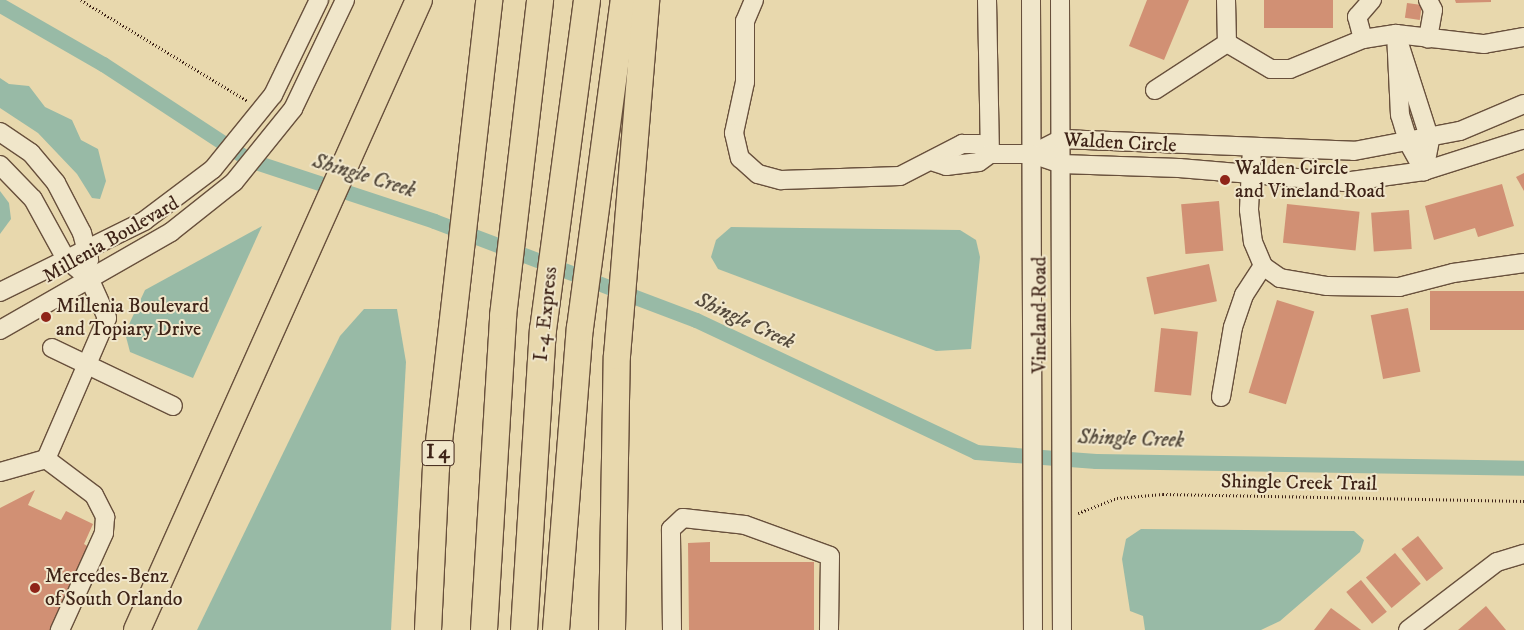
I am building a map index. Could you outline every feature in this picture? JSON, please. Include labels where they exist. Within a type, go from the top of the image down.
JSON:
[{"type":"highway","points":[[136,630],[419,0]]},
{"type":"highway","name":"I 4","points":[[428,630],[436,468],[466,176],[488,0]]},
{"type":"highway","name":"I-4 Express","points":[[484,630],[503,316],[516,182],[540,0]]},
{"type":"highway","name":"I-4 Express","points":[[524,630],[543,330],[558,200],[587,0]]},
{"type":"highway","points":[[556,630],[580,328],[624,0]]},
{"type":"highway","points":[[612,630],[617,356],[625,236],[646,0]]},
{"type":"street","name":"Millenia Boulevard","points":[[0,292],[88,249],[159,211],[213,169],[252,125],[286,72],[319,0]]},
{"type":"street","name":"Millenia Boulevard","points":[[0,330],[171,232],[234,182],[273,138],[306,86],[345,0]]},
{"type":"street","points":[[754,0],[745,21],[745,82],[734,133],[740,158],[758,174],[781,180],[900,176],[934,162],[944,150],[962,144],[978,144],[990,154],[1032,154]]},
{"type":"street","points":[[987,0],[990,154]]},
{"type":"street","name":"Vineland Road","points":[[1031,0],[1033,630]]},
{"type":"street","name":"Vineland Road","points":[[1060,0],[1062,630]]},
{"type":"street","points":[[1226,0],[1227,43]]},
{"type":"street","points":[[1363,39],[1357,17],[1372,0]]},
{"type":"street","points":[[1428,0],[1433,10],[1428,39]]},
{"type":"street","points":[[1227,43],[1271,69],[1290,69],[1363,39],[1396,34],[1484,44],[1524,37]]},
{"type":"street","points":[[1396,34],[1430,140],[1424,171]]},
{"type":"street","points":[[1396,34],[1400,115],[1409,144],[1424,171]]},
{"type":"street","points":[[1155,90],[1227,43]]},
{"type":"street","name":"Walden Circle","points":[[1032,154],[1061,139],[1354,151],[1430,140],[1524,104]]},
{"type":"street","points":[[0,132],[43,165],[67,202],[88,249],[89,278],[107,318],[88,366],[46,459],[0,472]]},
{"type":"street","name":"Walden Circle","points":[[1032,154],[1062,164],[1252,174],[1344,182],[1424,171],[1524,139]]},
{"type":"street","points":[[1252,148],[1249,210],[1253,242],[1263,266],[1280,278],[1327,286],[1399,287],[1454,273],[1524,264]]},
{"type":"street","points":[[0,165],[33,199],[66,259],[89,278]]},
{"type":"street","points":[[1221,397],[1233,327],[1244,296],[1263,266]]},
{"type":"street","points":[[52,348],[173,406]]},
{"type":"street","points":[[46,459],[57,471],[88,489],[105,517],[104,533],[60,630]]},
{"type":"street","points":[[672,630],[671,529],[682,518],[745,524],[830,556],[829,630]]},
{"type":"street","points":[[1408,630],[1497,562],[1524,554]]},
{"type":"path","points":[[81,0],[251,103]]},
{"type":"path","name":"Shingle Creek Trail","points":[[1076,514],[1117,498],[1163,494],[1524,501]]},
{"type":"shaded area","points":[[0,78],[9,84],[29,86],[45,107],[72,120],[81,140],[98,149],[106,181],[100,199],[92,198],[77,174],[38,133],[0,108]]},
{"type":"shaded area","points":[[0,191],[9,203],[11,219],[0,234]]},
{"type":"shaded area","points":[[262,226],[193,378],[130,352],[125,333],[145,290]]},
{"type":"shaded area","points":[[731,227],[960,230],[976,240],[980,257],[971,349],[936,351],[718,269],[711,257],[716,240]]},
{"type":"shaded area","points":[[364,309],[397,309],[406,362],[391,630],[197,630],[340,336]]},
{"type":"shaded area","points":[[1141,529],[1354,531],[1364,540],[1360,552],[1280,621],[1261,630],[1145,630],[1143,616],[1130,611],[1122,559],[1126,539]]},
{"type":"building","points":[[1147,0],[1189,0],[1164,60],[1129,46]]},
{"type":"building","points":[[1264,0],[1333,0],[1333,28],[1264,28]]},
{"type":"building","points":[[1455,0],[1491,0],[1491,2],[1456,3]]},
{"type":"building","points":[[1407,3],[1422,5],[1420,20],[1405,18]]},
{"type":"building","points":[[1524,173],[1524,191],[1516,177]]},
{"type":"building","points":[[1502,184],[1514,226],[1478,237],[1475,228],[1434,240],[1425,206]]},
{"type":"building","points":[[1219,201],[1223,251],[1186,254],[1181,204]]},
{"type":"building","points":[[1287,204],[1360,212],[1356,250],[1283,243]]},
{"type":"building","points":[[1409,210],[1412,249],[1374,252],[1371,213]]},
{"type":"building","points":[[1209,264],[1217,301],[1154,314],[1146,277]]},
{"type":"building","points":[[1430,291],[1524,291],[1524,330],[1430,330]]},
{"type":"building","points":[[1277,300],[1314,311],[1286,404],[1249,393]]},
{"type":"building","points":[[1408,308],[1420,372],[1383,379],[1371,315]]},
{"type":"building","points":[[1161,328],[1198,332],[1191,396],[1154,392]]},
{"type":"building","name":"Mercedes-Benz of South Orlando","points":[[35,490],[28,505],[61,520],[66,511],[93,524],[84,544],[89,547],[51,630],[0,630],[0,508]]},
{"type":"building","points":[[1418,536],[1443,568],[1427,581],[1401,549]]},
{"type":"building","points":[[710,542],[710,562],[814,562],[814,630],[689,630],[688,543]]},
{"type":"building","points":[[1395,553],[1421,584],[1392,608],[1366,577]]},
{"type":"building","points":[[1361,580],[1387,612],[1372,624],[1346,592]]},
{"type":"building","points":[[1486,606],[1506,630],[1458,630]]},
{"type":"building","points":[[1331,608],[1361,630],[1314,630]]},
{"type":"waterway","name":"Shingle Creek","points":[[0,5],[103,64],[249,160],[434,221],[696,320],[976,452],[1096,461],[1524,468]]},
{"type":"place","name":"Walden Circle and Vineland Road","points":[[1225,180]]},
{"type":"place","name":"Millenia Boulevard and Topiary Drive","points":[[46,317]]},
{"type":"place","name":"Mercedes-Benz of South Orlando","points":[[35,588]]}]
